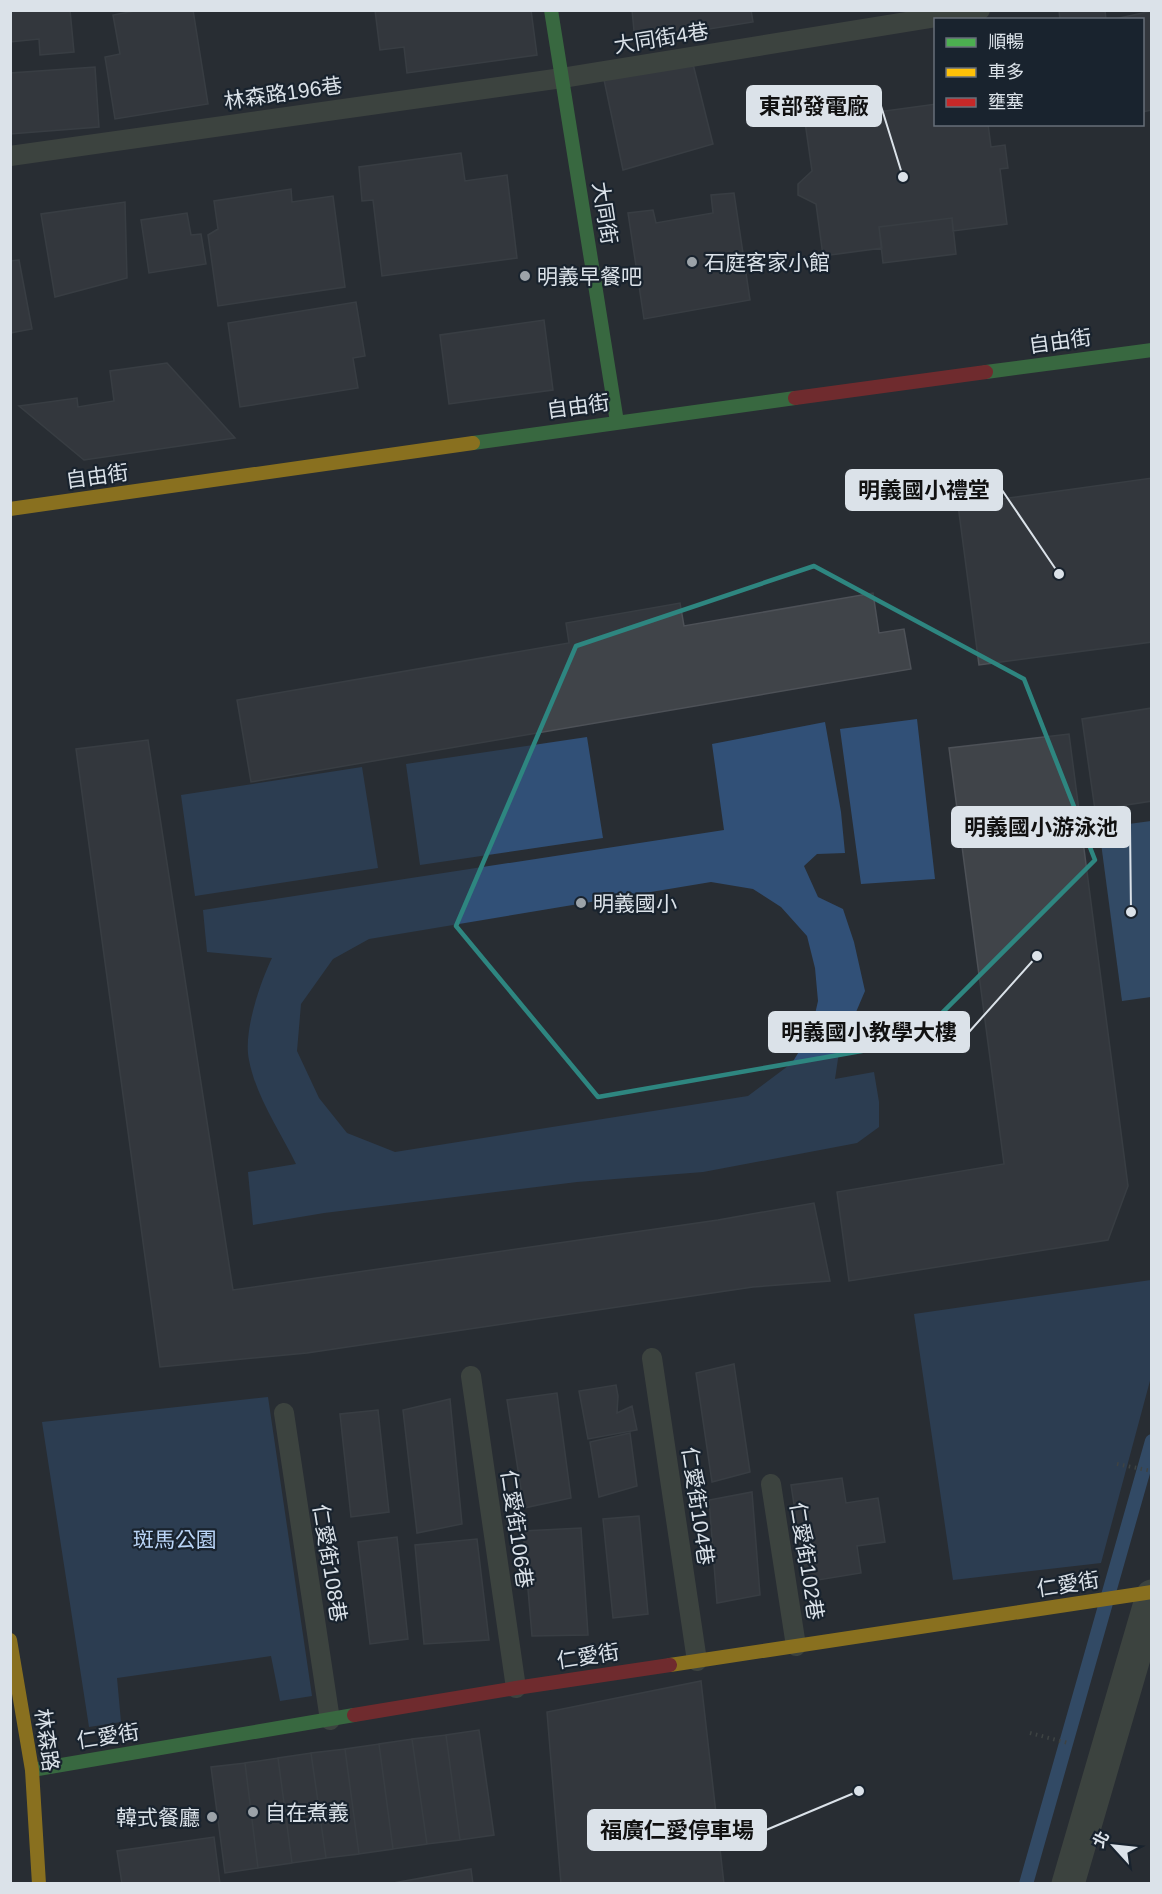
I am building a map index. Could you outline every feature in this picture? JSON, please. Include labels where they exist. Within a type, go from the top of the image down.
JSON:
[{"type":"street","name":"大同街","points":[[551,10],[617,422]]},
{"type":"street","name":"自由街","points":[[10,509],[617,422],[1152,350]]},
{"type":"street","name":"仁愛街","points":[[32,1770],[516,1688],[1142,1595]]},
{"type":"street","points":[[1068,1884],[1142,1595]]},
{"type":"street","name":"林森路","points":[[10,1640],[32,1770],[39,1884]]},
{"type":"lane","name":"大同街4巷","points":[[562,78],[980,10]]},
{"type":"lane","name":"林森路196巷","points":[[10,156],[562,78]]},
{"type":"lane","name":"仁愛街104巷","points":[[652,1358],[697,1661]]},
{"type":"lane","name":"仁愛街106巷","points":[[471,1376],[516,1688]]},
{"type":"lane","name":"仁愛街108巷","points":[[284,1413],[330,1720]]},
{"type":"lane","name":"仁愛街102巷","points":[[771,1484],[796,1646]]},
{"type":"lane","points":[[10,1773],[32,1770]]},
{"type":"path","points":[[1117,1464],[1152,1470]]},
{"type":"path","points":[[1030,1732],[1049,1738]]},
{"type":"highlighted area","points":[[814,566],[1024,679],[1095,860],[913,1042],[598,1097],[456,926],[576,646]]},
{"type":"green space","points":[[917,719],[935,879],[861,884],[840,729]]},
{"type":"green space","points":[[825,722],[841,812],[845,853],[817,854],[804,866],[818,897],[843,909],[854,942],[865,991],[839,1052],[835,1079],[874,1072],[879,1102],[879,1127],[857,1143],[703,1172],[577,1182],[324,1213],[253,1225],[248,1172],[296,1164],[257,1087],[249,1060],[250,1022],[262,981],[272,958],[207,952],[203,910],[724,830],[712,744]],"holes":[[[711,882],[753,889],[781,907],[807,936],[815,968],[818,1001],[811,1032],[792,1063],[748,1096],[395,1152],[347,1133],[319,1098],[297,1051],[301,1004],[333,959],[369,939]]]},
{"type":"green space","points":[[587,737],[603,838],[420,865],[406,764]]},
{"type":"green space","points":[[362,767],[378,868],[195,896],[181,795]]},
{"type":"green space","points":[[1151,1280],[1151,1377],[1101,1563],[953,1580],[914,1314]]},
{"type":"green space","name":"斑馬公園","points":[[268,1397],[312,1696],[280,1701],[271,1656],[117,1678],[121,1722],[89,1727],[42,1422]]},
{"type":"shaded area","points":[[1151,821],[1151,997],[1122,1001],[1099,828]]},
{"type":"building","points":[[10,10],[70,10],[74,52],[40,55],[39,39],[10,42]]},
{"type":"building","points":[[140,10],[193,10],[208,104],[115,119],[105,57],[120,54],[113,15]]},
{"type":"building","points":[[375,10],[531,10],[537,55],[407,73],[404,47],[380,50]]},
{"type":"building","points":[[632,10],[751,10],[753,22],[635,41]]},
{"type":"building","points":[[1059,10],[1105,10],[1106,18],[1060,18]]},
{"type":"building","points":[[1152,11],[1152,110],[1144,112],[1144,18],[1120,18]]},
{"type":"building","points":[[693,64],[713,144],[623,170],[603,75]]},
{"type":"building","points":[[95,67],[99,127],[10,134],[10,73]]},
{"type":"building","points":[[934,104],[934,126],[988,126],[991,147],[1005,145],[1008,168],[1000,169],[1007,224],[953,231],[952,218],[879,227],[882,248],[823,256],[816,204],[798,195],[798,184],[812,171],[805,122]]},
{"type":"building","points":[[461,153],[465,181],[507,175],[517,258],[382,276],[373,200],[362,201],[359,167]]},
{"type":"building","points":[[291,189],[292,202],[333,196],[345,287],[218,306],[208,235],[218,229],[214,201]]},
{"type":"building","points":[[734,193],[750,300],[644,319],[628,213],[653,210],[656,223],[713,213],[711,195]]},
{"type":"building","points":[[125,202],[127,278],[55,297],[41,214]]},
{"type":"building","points":[[187,213],[191,235],[201,234],[206,264],[149,273],[141,220]]},
{"type":"building","points":[[952,218],[956,254],[883,263],[879,227]]},
{"type":"building","points":[[19,260],[32,329],[10,333],[10,261]]},
{"type":"building","points":[[356,302],[365,356],[353,358],[358,388],[240,407],[228,323]]},
{"type":"building","points":[[544,320],[553,390],[449,404],[440,335]]},
{"type":"building","points":[[167,363],[235,438],[84,460],[19,406],[77,398],[78,407],[114,401],[110,371]]},
{"type":"building","points":[[1152,478],[1152,642],[979,665],[958,505]]},
{"type":"building","points":[[873,593],[879,633],[904,629],[911,669],[251,782],[237,700],[569,643],[566,623],[680,603],[684,626]]},
{"type":"building","points":[[1152,708],[1152,801],[1095,810],[1082,719]]},
{"type":"building","points":[[1069,734],[1128,1186],[1108,1240],[849,1281],[837,1192],[1004,1164],[949,748]]},
{"type":"building","points":[[148,740],[233,1290],[718,1220],[814,1203],[830,1281],[753,1287],[307,1353],[160,1367],[76,749]]},
{"type":"building","points":[[734,1364],[750,1472],[712,1482],[696,1373]]},
{"type":"building","points":[[616,1385],[617,1413],[632,1406],[637,1430],[588,1439],[579,1391]]},
{"type":"building","points":[[557,1393],[571,1498],[524,1508],[507,1400]]},
{"type":"building","points":[[450,1399],[462,1524],[417,1533],[403,1410]]},
{"type":"building","points":[[378,1410],[389,1512],[351,1517],[340,1414]]},
{"type":"building","points":[[630,1433],[637,1486],[599,1497],[590,1442]]},
{"type":"building","points":[[842,1478],[846,1503],[878,1498],[885,1542],[857,1546],[861,1573],[806,1582],[791,1485]]},
{"type":"building","points":[[752,1492],[760,1595],[717,1603],[709,1500]]},
{"type":"building","points":[[639,1516],[648,1614],[613,1618],[603,1519]]},
{"type":"building","points":[[581,1528],[588,1635],[532,1636],[523,1531]]},
{"type":"building","points":[[397,1537],[408,1639],[370,1644],[358,1542]]},
{"type":"building","points":[[477,1539],[489,1640],[424,1644],[415,1545]]},
{"type":"building","points":[[701,1681],[724,1884],[561,1884],[547,1712]]},
{"type":"building","points":[[479,1730],[494,1835],[460,1840],[446,1735]]},
{"type":"building","points":[[446,1735],[460,1840],[427,1844],[412,1739]]},
{"type":"building","points":[[412,1739],[427,1844],[393,1849],[379,1744]]},
{"type":"building","points":[[379,1744],[393,1849],[359,1854],[345,1749]]},
{"type":"building","points":[[345,1749],[359,1854],[326,1858],[311,1753]]},
{"type":"building","points":[[311,1753],[326,1858],[292,1863],[278,1758]]},
{"type":"building","points":[[278,1758],[292,1863],[258,1868],[245,1763]]},
{"type":"building","points":[[245,1763],[258,1868],[225,1873],[211,1767]]},
{"type":"building","points":[[214,1837],[220,1884],[122,1884],[117,1851]]},
{"type":"building","points":[[471,1869],[473,1884],[388,1884]]},
{"type":"waterway","points":[[1026,1884],[1152,1441]]},
{"type":"traffic: fast","points":[[551,10],[617,422]]},
{"type":"traffic: fast","points":[[986,372],[1152,350]]},
{"type":"traffic: fast","points":[[473,443],[795,398]]},
{"type":"traffic: fast","points":[[32,1770],[354,1715]]},
{"type":"traffic: slow","points":[[10,509],[473,443]]},
{"type":"traffic: slow","points":[[670,1665],[1152,1592]]},
{"type":"traffic: slow","points":[[10,1640],[32,1770],[39,1884]]},
{"type":"traffic: jam","points":[[795,398],[986,372]]},
{"type":"traffic: jam","points":[[354,1715],[670,1665]]},
{"type":"place","name":"東部發電廠","points":[[903,177]]},
{"type":"place","name":"石庭客家小館","points":[[692,262]]},
{"type":"place","name":"明義早餐吧","points":[[525,276]]},
{"type":"place","name":"明義國小禮堂","points":[[1059,574]]},
{"type":"place","name":"明義國小","points":[[581,903]]},
{"type":"place","name":"明義國小游泳池","points":[[1131,912]]},
{"type":"place","name":"明義國小教學大樓","points":[[1037,956]]},
{"type":"place","name":"福廣仁愛停車場","points":[[859,1791]]},
{"type":"place","name":"自在煮義","points":[[253,1812]]},
{"type":"place","name":"韓式餐廳","points":[[212,1817]]}]
